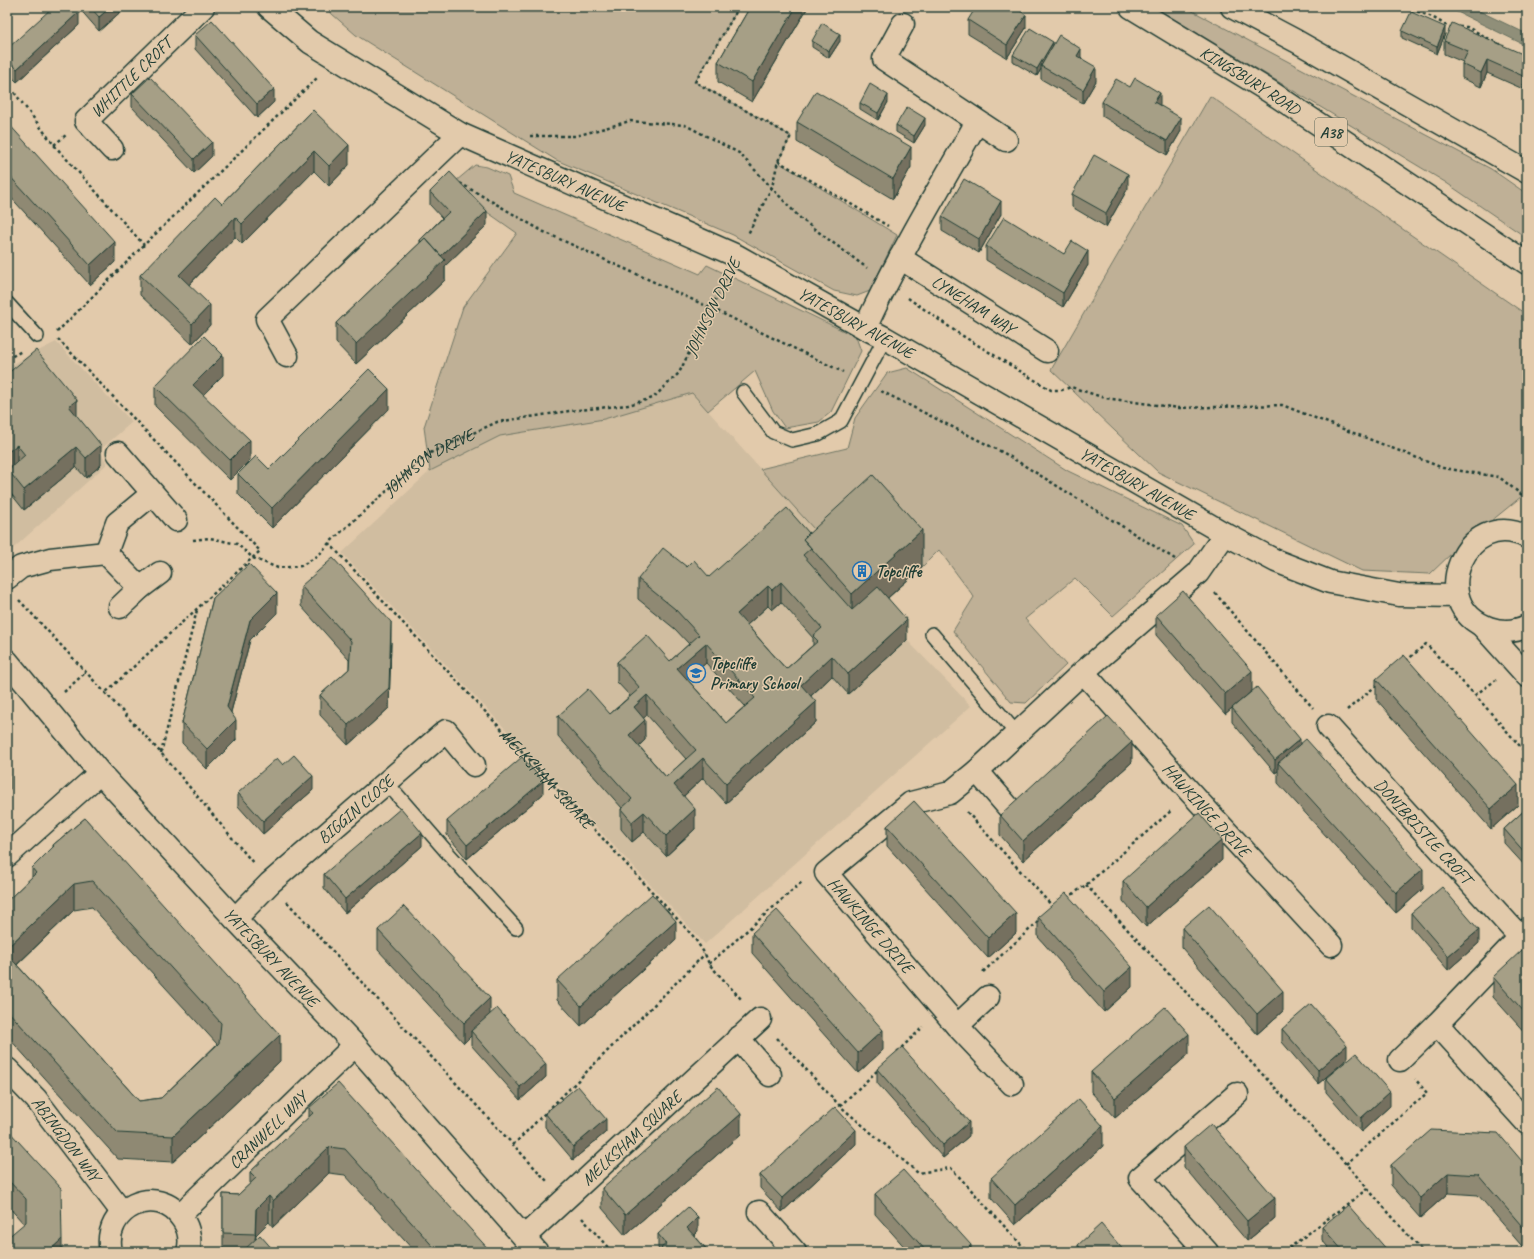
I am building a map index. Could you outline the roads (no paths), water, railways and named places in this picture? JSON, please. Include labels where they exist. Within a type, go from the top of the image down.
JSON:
[{"type":"main road","name":"WHITTLE CROFT","points":[[112,150],[86,121],[202,7]]},
{"type":"main road","name":"YATESBURY AVENUE","points":[[269,7],[310,42],[460,134],[737,256],[885,338],[1225,534],[1276,561],[1330,582],[1399,595],[1457,596]]},
{"type":"main road","name":"KINGSBURY ROAD","points":[[1131,7],[1269,91],[1527,263]]},
{"type":"main road","points":[[1232,7],[1303,45],[1527,172]]},
{"type":"main road","points":[[903,24],[884,59],[1006,140]]},
{"type":"main road","points":[[865,328],[886,282],[977,122]]},
{"type":"main road","points":[[287,356],[267,320],[460,134]]},
{"type":"main road","name":"LYNEHAM WAY","points":[[900,258],[1047,351]]},
{"type":"main road","points":[[118,453],[176,520]]},
{"type":"main road","points":[[106,553],[116,523],[152,494]]},
{"type":"main road","points":[[1527,537],[1521,534],[1505,531],[1490,534],[1476,540],[1465,551],[1458,565],[1455,580],[1457,596],[1463,608],[1471,618],[1482,626],[1527,676]]},
{"type":"main road","name":"HAWKINGE DRIVE","points":[[1012,1084],[957,1026],[826,873],[911,803],[950,793],[977,771],[1083,672],[1198,573],[1225,534]]},
{"type":"main road","points":[[11,587],[21,567],[50,559],[106,553]]},
{"type":"main road","points":[[106,553],[140,588]]},
{"type":"main road","points":[[120,607],[140,588],[160,573]]},
{"type":"main road","points":[[1482,626],[1495,630],[1509,631],[1527,626]]},
{"type":"main road","name":"YATESBURY AVENUE","points":[[7,661],[100,773],[235,919],[355,1045],[530,1245]]},
{"type":"main road","name":"HAWKINGE DRIVE","points":[[1083,672],[1191,793],[1331,945]]},
{"type":"main road","name":"DONIBRISTLE CROFT","points":[[1328,726],[1523,933],[1437,1024],[1400,1060]]},
{"type":"main road","name":"BIGGIN CLOSE","points":[[235,919],[270,883],[446,731],[474,765]]},
{"type":"main road","points":[[977,771],[1009,808]]},
{"type":"main road","points":[[7,856],[100,773]]},
{"type":"main road","points":[[957,1026],[988,997]]},
{"type":"main road","name":"MELKSHAM SQUARE","points":[[530,1245],[565,1200],[760,1019]]},
{"type":"main road","points":[[1437,1024],[1527,1123]]},
{"type":"main road","points":[[738,1038],[770,1075]]},
{"type":"main road","name":"CRANWELL WAY","points":[[180,1214],[355,1045]]},
{"type":"main road","name":"ABINGDON WAY","points":[[7,1069],[36,1099],[122,1212]]},
{"type":"main road","points":[[1207,1252],[1140,1178],[1236,1094]]},
{"type":"main road","points":[[111,1252],[110,1232],[115,1221],[122,1212],[133,1204],[146,1201],[158,1202],[170,1206],[180,1214],[187,1225],[190,1237],[188,1252]]},
{"type":"main road","points":[[759,1212],[795,1252]]},
{"type":"lane","points":[[7,303],[37,336]]},
{"type":"lane","points":[[743,392],[773,432],[792,440],[818,434],[841,421],[885,338]]},
{"type":"lane","points":[[932,634],[1017,734]]},
{"type":"lane","points":[[386,782],[516,928]]},
{"type":"place","name":"Topcliffe","points":[[862,571]]},
{"type":"place","name":"Topcliffe Primary School","points":[[696,673]]}]
